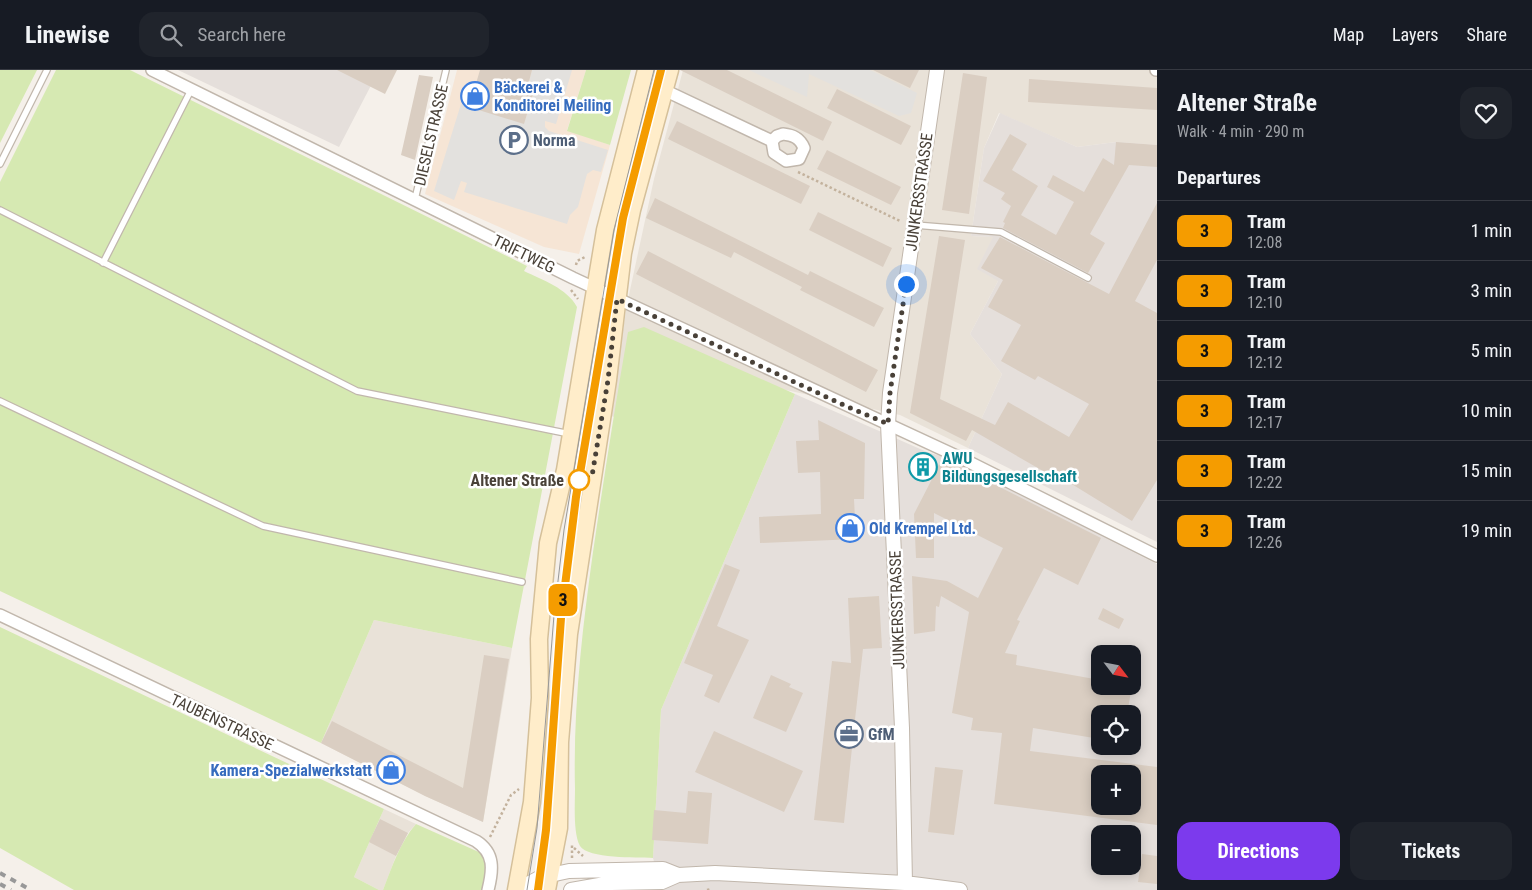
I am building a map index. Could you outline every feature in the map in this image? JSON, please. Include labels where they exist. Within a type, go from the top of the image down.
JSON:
[{"type":"main road","points":[[517,890],[534,786],[540,698],[539,639],[544,573],[553,515],[571,434],[605,230],[646,70]]},
{"type":"main road","points":[[548,882],[559,828],[560,742],[569,634],[608,380],[617,299],[632,210],[670,70]]},
{"type":"street","name":"TRIFTWEG","points":[[152,70],[165,73],[191,90],[594,288],[819,394],[888,424],[1157,556]]},
{"type":"street","name":"JUNKERSSTRASSE","points":[[905,883],[902,728],[888,424],[890,393],[937,70]]},
{"type":"street","points":[[664,90],[772,141]]},
{"type":"street","points":[[782,134],[797,138],[804,148],[799,159],[793,161],[778,157],[772,147],[772,141],[782,134]]},
{"type":"street","name":"TAUBENSTRASSE","points":[[0,615],[484,846]]},
{"type":"street","points":[[484,846],[489,852],[493,869],[488,890]]},
{"type":"street","points":[[517,890],[529,882],[548,882],[583,870],[663,869],[678,875]]},
{"type":"street","points":[[571,890],[611,883],[662,882],[678,875],[715,873],[905,883],[960,890]]},
{"type":"lane","points":[[0,164],[47,70]]},
{"type":"lane","name":"DIESELSTRASSE","points":[[415,199],[446,70]]},
{"type":"lane","points":[[103,263],[191,90]]},
{"type":"lane","points":[[0,210],[357,391],[571,434]]},
{"type":"lane","points":[[915,225],[1001,232],[1088,278]]},
{"type":"lane","points":[[0,401],[263,526],[522,582]]},
{"type":"path","points":[[793,161],[798,173],[897,220],[915,225]]},
{"type":"path","points":[[484,846],[511,795],[520,789],[525,790]]},
{"type":"path","points":[[706,890],[711,889]]},
{"type":"shaded area","points":[[178,70],[379,70],[339,147]]},
{"type":"shaded area","points":[[457,70],[586,70],[567,130],[610,145],[579,254],[544,247],[425,194]]},
{"type":"shaded area","name":"Norma","points":[[532,70],[572,70],[556,124],[545,121],[545,127],[549,131],[608,150],[601,172],[593,170],[587,174],[578,207],[570,215],[567,224],[464,192],[467,183],[461,181],[454,200],[434,191],[461,104],[524,123],[534,92],[527,89]]},
{"type":"shaded area","points":[[683,70],[1157,70],[1157,145],[1116,142],[1077,147],[999,113],[984,148],[971,236],[993,237],[998,281],[970,334],[1002,374],[968,448],[900,415],[717,375],[642,423],[610,416],[627,304],[654,179]]},
{"type":"shaded area","points":[[749,70],[870,70],[917,93],[911,113],[899,116],[809,74],[807,97]]},
{"type":"shaded area","points":[[1000,113],[1077,147],[1116,142],[1157,145],[1157,542],[968,448],[1002,374],[970,334],[998,281],[977,269],[993,237],[971,236],[984,148]]},
{"type":"shaded area","points":[[795,394],[927,452],[944,457],[1157,564],[1157,890],[662,890],[653,858],[661,710]]},
{"type":"shaded area","points":[[374,620],[512,648],[483,822],[425,796],[321,743]]},
{"type":"shaded area","points":[[384,809],[416,824],[408,833],[396,856],[383,890],[379,890],[354,877]]},
{"type":"green space","points":[[0,70],[37,70],[0,143]]},
{"type":"green space","points":[[56,70],[130,70],[527,266],[524,271],[554,285],[573,300],[577,307],[512,648],[374,620],[321,743],[0,591],[0,182]]},
{"type":"green space","points":[[586,70],[631,70],[610,145],[567,131]]},
{"type":"green space","points":[[644,327],[795,394],[661,710],[653,858],[602,855],[585,850],[580,846],[575,826],[575,729],[582,641],[593,552],[628,332]]},
{"type":"green space","points":[[0,627],[384,809],[354,877],[379,890],[74,890],[0,848]]},
{"type":"green space","points":[[416,824],[481,853],[488,867],[483,890],[383,890],[401,847]]},
{"type":"building","points":[[337,70],[397,70],[385,94]]},
{"type":"building","points":[[480,70],[532,70],[527,89],[534,91],[524,124],[469,107]]},
{"type":"building","points":[[680,70],[727,70],[832,122],[823,141]]},
{"type":"building","points":[[873,70],[919,70],[910,88]]},
{"type":"building","points":[[963,73],[987,77],[969,214],[942,210]]},
{"type":"building","points":[[419,75],[433,77],[415,160],[401,155]]},
{"type":"building","points":[[1029,79],[1157,88],[1157,110],[1028,102]]},
{"type":"building","points":[[837,89],[911,126],[901,145],[827,108]]},
{"type":"building","points":[[677,121],[810,186],[801,204],[668,139]]},
{"type":"building","points":[[1010,134],[1027,144],[1012,170],[1038,186],[1021,215],[1056,235],[1074,202],[1047,187],[1053,175],[1084,192],[1103,158],[1114,165],[1116,142],[1157,145],[1157,167],[1129,165],[1090,234],[1105,243],[1088,273],[1003,228],[1005,223],[1003,222],[1011,206],[1001,199],[1005,193],[983,181]]},
{"type":"building","points":[[827,150],[901,187],[891,205],[817,169]]},
{"type":"building","points":[[655,198],[808,275],[810,271],[884,308],[874,327],[800,290],[802,287],[734,252],[731,258],[646,218]]},
{"type":"building","points":[[1157,203],[1157,260],[1135,301],[1157,313],[1157,480],[1132,521],[1052,472],[1050,475],[972,430],[966,441],[910,413],[939,236],[965,240],[940,399],[995,425],[1008,402],[1069,437],[1089,404],[1038,376],[1035,380],[1001,361],[1021,325],[988,307],[1003,280],[981,268],[1000,237],[1109,294]]},
{"type":"building","points":[[818,212],[892,248],[883,267],[809,230]]},
{"type":"building","points":[[648,251],[878,370],[866,392],[636,274]]},
{"type":"building","points":[[818,420],[865,443],[864,499],[854,499],[856,539],[760,543],[759,517],[821,514],[820,472],[798,473],[796,441],[819,440]]},
{"type":"building","points":[[942,458],[1101,538],[1078,585],[1044,568],[1017,620],[1020,621],[1005,653],[1017,655],[1016,665],[1091,678],[1091,695],[1130,695],[1129,705],[1091,705],[1091,738],[1033,728],[1030,751],[1157,767],[1157,825],[994,804],[1002,733],[971,730],[973,718],[952,713],[969,612],[941,596],[939,607],[936,606],[935,631],[914,634],[912,576],[947,581],[978,598],[1003,548],[934,513],[934,558],[916,558],[914,514],[932,479],[917,471],[923,461],[937,468]]},
{"type":"building","points":[[725,564],[740,570],[717,626],[749,640],[719,703],[704,696],[713,675],[684,663]]},
{"type":"building","points":[[879,596],[882,648],[863,649],[853,737],[857,738],[855,749],[852,748],[844,823],[814,820],[832,661],[851,663],[848,598]]},
{"type":"building","points":[[1103,608],[1124,619],[1119,629],[1098,619]]},
{"type":"building","points":[[484,655],[509,659],[483,822],[425,796],[321,743],[332,721],[463,788]]},
{"type":"building","points":[[771,675],[791,684],[789,687],[803,693],[786,732],[753,718]]},
{"type":"building","points":[[714,731],[803,771],[784,812],[695,772]]},
{"type":"building","points":[[935,767],[963,770],[954,835],[928,832]]},
{"type":"building","points":[[688,791],[712,793],[708,844],[652,840],[654,810],[686,813]]},
{"type":"building","points":[[380,819],[408,833],[396,856],[369,842]]},
{"type":"building","points":[[1142,854],[1157,856],[1157,884],[1138,882],[1139,875],[1141,875]]},
{"type":"tram line","points":[[527,890],[537,828],[554,615],[564,530],[614,230],[654,70]]},
{"type":"tram line","name":"3","points":[[538,890],[546,830],[553,710],[568,548],[623,218],[661,70]]},
{"type":"tram line","points":[[560,631],[563,596]]},
{"type":"tram line","points":[[538,890],[544,851],[549,778]]},
{"type":"railway","points":[[0,873],[31,890]]},
{"type":"railway","points":[[0,884],[11,890]]},
{"type":"place","name":"Bäckerei & Konditorei Meiling","points":[[475,96]]},
{"type":"place","name":"Norma","points":[[514,140]]},
{"type":"place","name":"AWU Bildungsgesellschaft","points":[[923,467]]},
{"type":"place","name":"Altener Straße","points":[[579,480]]},
{"type":"place","name":"Old Krempel Ltd.","points":[[850,528]]},
{"type":"place","name":"GfM","points":[[849,734]]},
{"type":"place","name":"Kamera-Spezialwerkstatt","points":[[391,770]]},
{"type":"route","points":[[579,480],[592,476],[608,380],[617,299],[888,424],[890,393],[906,284]]}]
